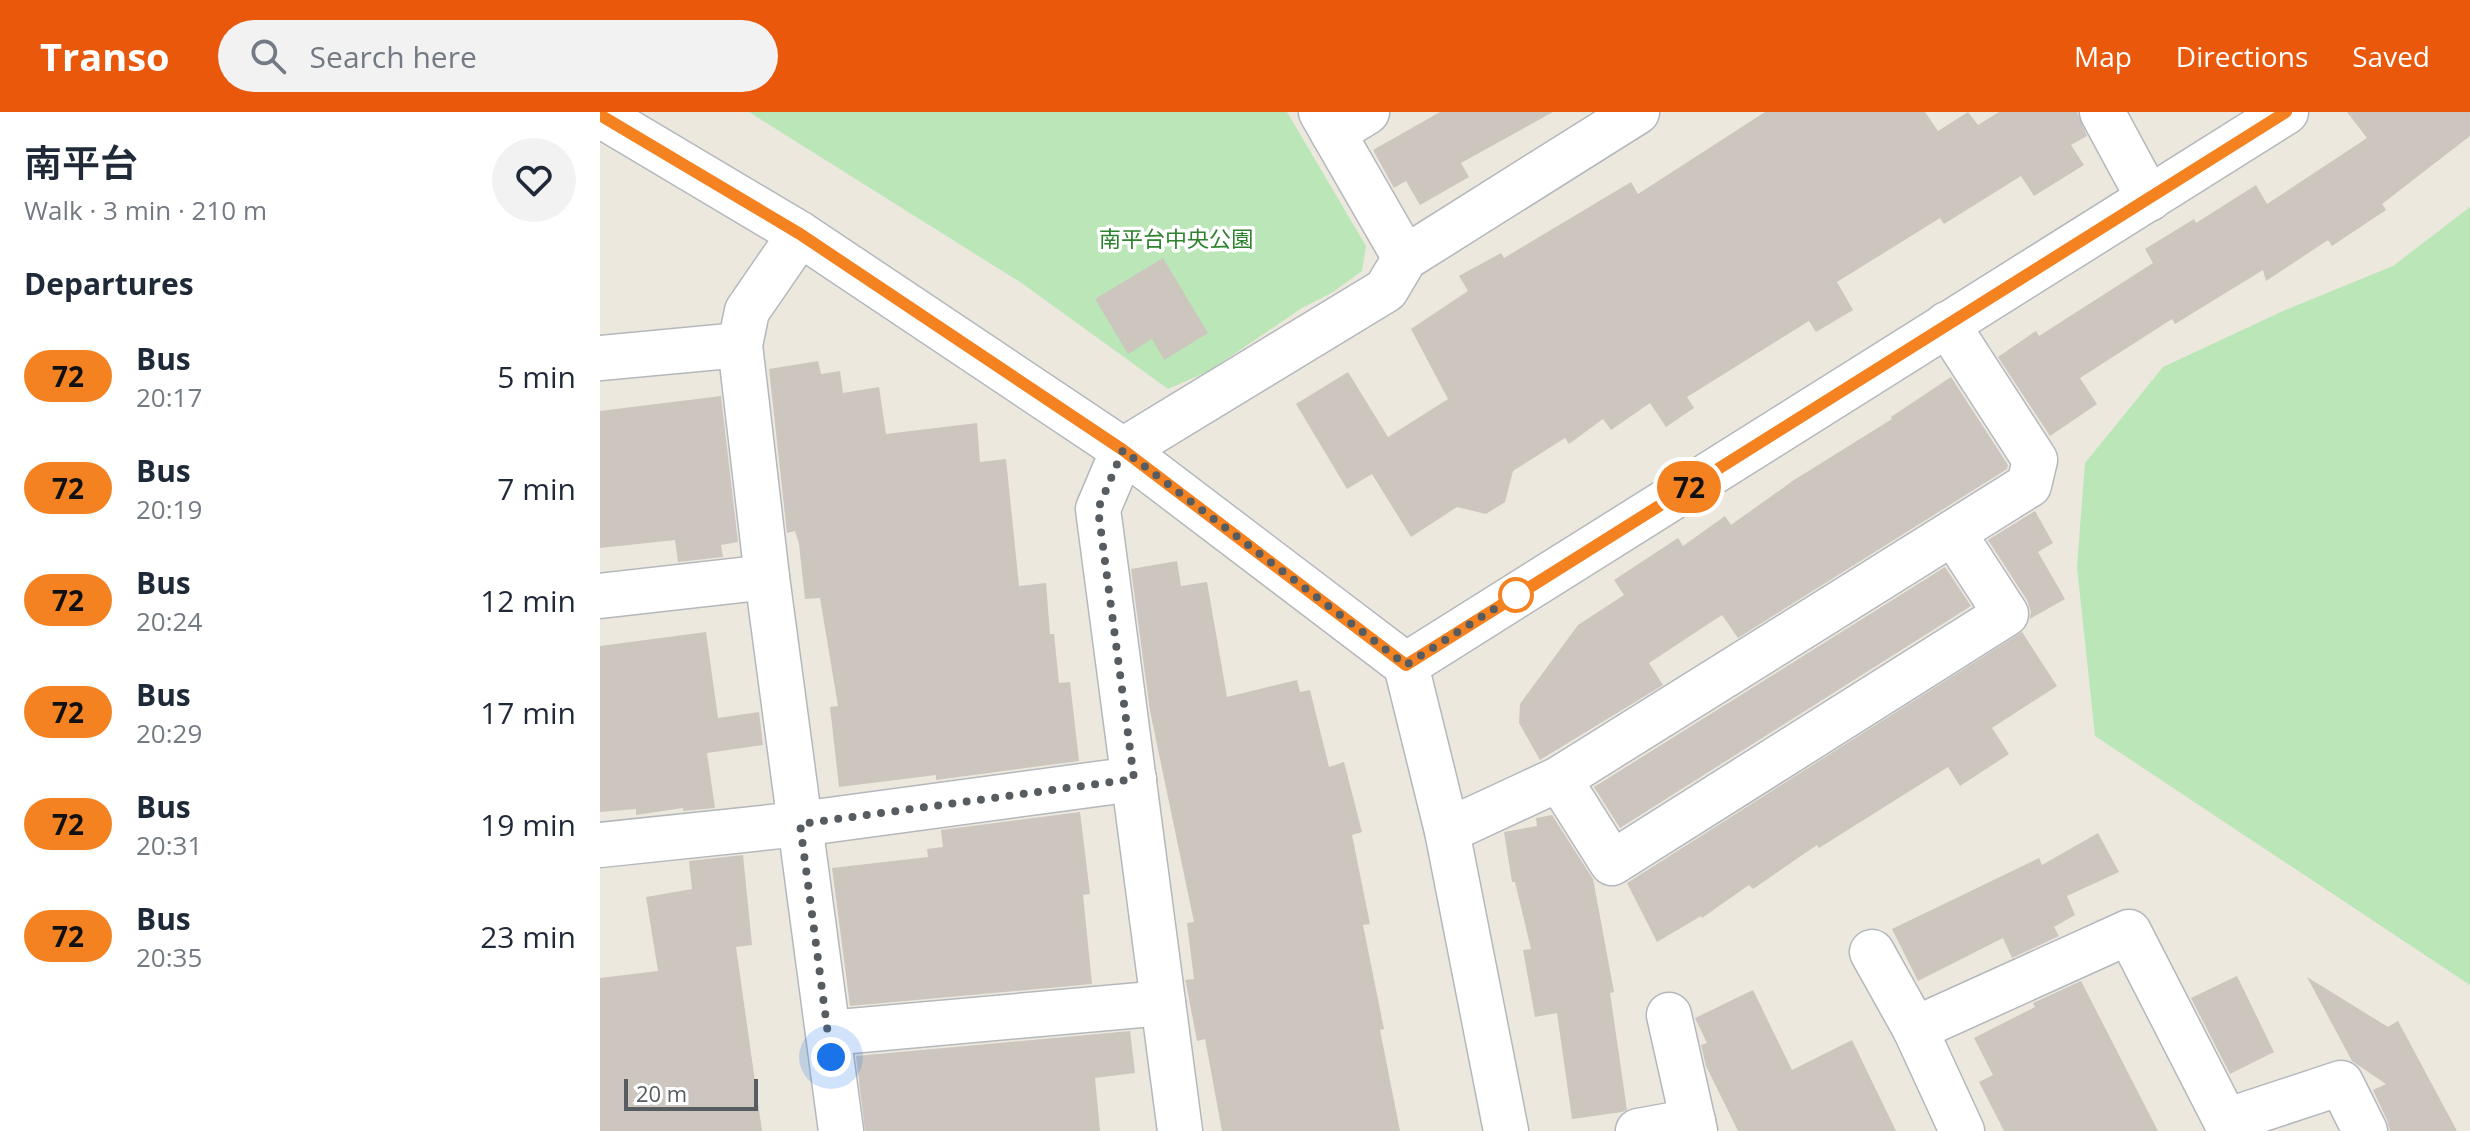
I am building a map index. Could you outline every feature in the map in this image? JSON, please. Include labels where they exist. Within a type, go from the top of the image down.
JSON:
[{"type":"street","points":[[1180,1131],[1098,509],[1123,450],[1386,290],[1405,258],[1637,112]]},
{"type":"street","points":[[2102,112],[2149,199]]},
{"type":"street","points":[[1406,665],[2286,112]]},
{"type":"street","points":[[600,115],[800,234],[1123,450],[1406,665],[1447,831],[1506,1131]]},
{"type":"street","points":[[1341,119],[1405,258]]},
{"type":"street","points":[[800,234],[747,311],[740,345],[767,577],[841,1131]]},
{"type":"street","points":[[1447,831],[1559,779],[2029,485],[2035,460],[1947,324]]},
{"type":"street","points":[[600,358],[740,345]]},
{"type":"street","points":[[1559,779],[1612,863],[2006,614],[1954,534]]},
{"type":"street","points":[[600,596],[767,577]]},
{"type":"street","points":[[600,845],[800,824],[1134,779]]},
{"type":"street","points":[[1915,1029],[2129,932],[2228,1126],[2341,1083],[2365,1131]]},
{"type":"street","points":[[1872,952],[1915,1029],[1962,1131]]},
{"type":"street","points":[[828,1033],[1163,1003]]},
{"type":"street","points":[[1638,1131],[1694,1126],[1669,1015]]},
{"type":"green space","name":"南平台中央公園","points":[[749,112],[1287,112],[1366,246],[1362,271],[1209,371],[1168,389],[1023,284]]},
{"type":"green space","points":[[2470,207],[2470,985],[2095,736],[2077,567],[2085,463],[2163,367],[2283,311],[2393,266]]},
{"type":"building","points":[[1440,112],[1553,112],[1461,163],[1469,177],[1420,205],[1406,181],[1394,188],[1373,150]]},
{"type":"building","points":[[1765,112],[1925,112],[1938,131],[1968,112],[1978,125],[1999,112],[2077,112],[2087,136],[2071,145],[2084,165],[2034,196],[2021,176],[1944,224],[1940,218],[1837,282],[1853,310],[1816,332],[1809,321],[1687,397],[1694,408],[1666,427],[1650,403],[1611,430],[1603,419],[1569,444],[1565,438],[1513,471],[1505,502],[1486,514],[1457,507],[1411,537],[1372,474],[1347,489],[1296,404],[1348,372],[1388,437],[1448,399],[1411,329],[1468,291],[1459,276],[1501,253],[1504,258],[1631,182],[1638,194]]},
{"type":"building","points":[[2347,112],[2470,112],[2470,136],[2382,204],[2386,210],[2332,246],[2328,240],[2266,281],[2263,270],[2175,324],[2172,319],[2080,378],[2097,404],[2050,436],[1998,357],[2036,331],[2039,336],[2153,263],[2145,249],[2194,219],[2196,223],[2256,185],[2267,204],[2367,138]]},
{"type":"building","points":[[1163,258],[1208,333],[1164,360],[1152,339],[1128,354],[1095,299]]},
{"type":"building","points":[[818,361],[821,374],[840,371],[843,393],[879,387],[886,434],[977,423],[980,462],[1006,459],[1019,586],[1046,583],[1050,634],[1054,634],[1059,683],[1070,682],[1079,761],[936,780],[936,775],[839,787],[830,707],[838,706],[820,598],[805,599],[799,544],[795,531],[787,533],[769,369]]},
{"type":"building","points":[[1951,377],[2008,465],[2007,469],[1738,638],[1722,615],[1649,663],[1663,685],[1540,760],[1519,723],[1520,704],[1578,625],[1624,595],[1614,580],[1678,538],[1683,546],[1725,516],[1731,525]]},
{"type":"building","points":[[721,396],[738,542],[721,545],[723,557],[678,562],[675,540],[600,548],[600,411]]},
{"type":"building","points":[[2035,511],[2053,543],[2038,552],[2065,599],[2030,619],[2027,600],[1988,540]]},
{"type":"building","points":[[1177,561],[1181,586],[1207,582],[1227,697],[1297,680],[1300,692],[1310,690],[1329,767],[1344,762],[1362,832],[1352,835],[1370,924],[1363,925],[1400,1131],[1222,1131],[1205,1039],[1197,1041],[1185,980],[1194,979],[1187,923],[1194,922],[1150,711],[1131,569]]},
{"type":"building","points":[[1945,567],[1971,606],[1620,828],[1594,787]]},
{"type":"building","points":[[706,632],[718,718],[759,712],[763,745],[707,753],[715,808],[683,811],[683,808],[636,815],[636,809],[600,812],[600,646]]},
{"type":"building","points":[[2022,632],[2057,686],[1992,728],[2009,754],[1960,786],[1948,767],[1819,848],[1817,845],[1753,889],[1749,885],[1702,918],[1657,942],[1627,883]]},
{"type":"building","points":[[1080,812],[1090,894],[1083,895],[1092,984],[850,1006],[832,868],[928,857],[927,849],[943,847],[941,830]]},
{"type":"building","points":[[1552,815],[1593,879],[1614,992],[1610,993],[1627,1110],[1622,1112],[1572,1119],[1557,1013],[1535,1017],[1523,950],[1531,949],[1515,882],[1512,882],[1504,832],[1537,826],[1536,818]]},
{"type":"building","points":[[2098,833],[2119,872],[2067,896],[2075,915],[2054,927],[2059,936],[2012,958],[2003,938],[1918,981],[1892,929],[2039,858],[2042,865]]},
{"type":"building","points":[[743,855],[752,945],[736,947],[762,1131],[600,1131],[600,978],[658,971],[646,897],[692,889],[689,861]]},
{"type":"building","points":[[2237,976],[2274,1052],[2230,1074],[2191,998]]},
{"type":"building","points":[[2307,977],[2388,1027],[2398,1021],[2457,1131],[2390,1131],[2373,1090],[2386,1084],[2352,1061]]},
{"type":"building","points":[[2081,981],[2158,1131],[2004,1131],[1979,1082],[1993,1075],[1974,1038],[2035,1007],[2033,1003]]},
{"type":"building","points":[[1753,990],[1792,1070],[1852,1040],[1896,1131],[1738,1131],[1706,1066],[1701,1045],[1707,1043],[1695,1018]]},
{"type":"building","points":[[1130,1031],[1135,1073],[1095,1078],[1100,1131],[865,1131],[856,1056]]},
{"type":"bus line","name":"72","points":[[600,115],[800,234],[1123,450],[1406,665],[2286,112]]},
{"type":"route","points":[[831,1057],[800,824],[1134,779],[1098,509],[1123,450],[1406,665],[1516,595]]}]
